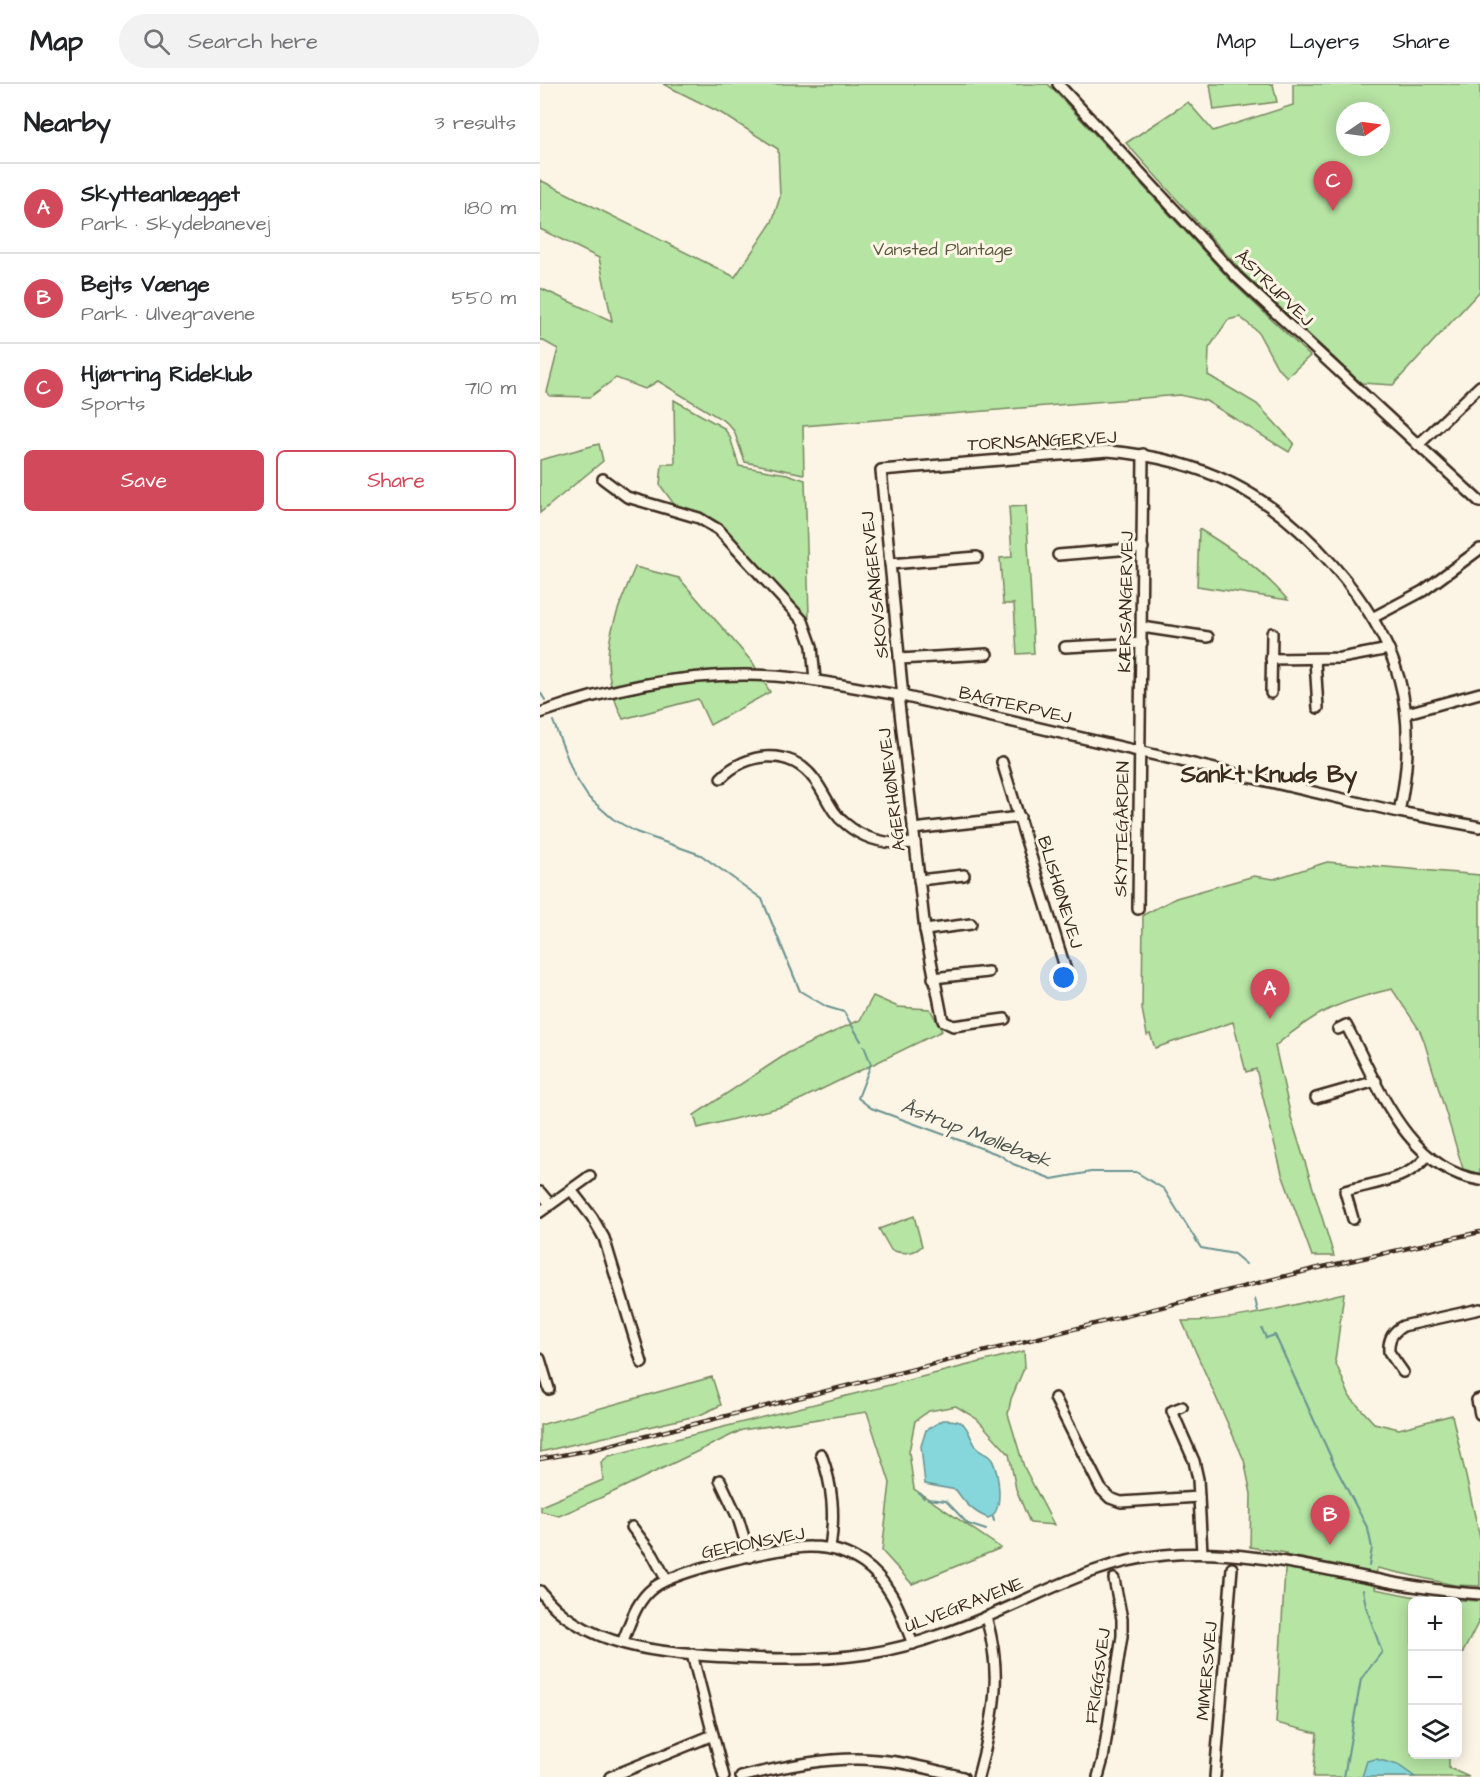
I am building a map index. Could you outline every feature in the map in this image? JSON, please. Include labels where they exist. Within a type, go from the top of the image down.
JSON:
[{"type":"street","name":"ÅSTRUPVEJ","points":[[1058,84],[1237,277],[1480,502]]},
{"type":"street","points":[[1418,445],[1480,386]]},
{"type":"street","name":"TORNSANGERVEJ","points":[[881,470],[1108,451],[1143,454],[1208,471],[1267,503],[1317,547],[1358,593],[1374,617],[1389,649],[1397,669],[1407,713],[1408,758],[1399,812]]},
{"type":"street","name":"KÆRSANGERVEJ","points":[[1140,750],[1143,454]]},
{"type":"street","name":"SKOVSANGERVEJ","points":[[881,470],[901,696]]},
{"type":"street","points":[[603,479],[627,497],[699,518],[719,530],[803,621],[812,646],[815,680]]},
{"type":"street","points":[[1058,555],[1143,548]]},
{"type":"street","points":[[1374,617],[1423,591],[1480,549]]},
{"type":"street","points":[[890,564],[977,557]]},
{"type":"street","points":[[1142,627],[1208,637]]},
{"type":"street","points":[[1271,693],[1272,633]]},
{"type":"street","points":[[1065,647],[1142,643]]},
{"type":"street","points":[[1271,659],[1315,660],[1368,654],[1389,649]]},
{"type":"street","points":[[899,659],[987,654]]},
{"type":"street","points":[[1315,660],[1318,708]]},
{"type":"street","name":"BAGTERPVEJ","points":[[540,713],[620,689],[658,681],[724,675],[815,680],[901,696],[1399,812],[1480,827]]},
{"type":"street","points":[[1407,713],[1480,693]]},
{"type":"street","name":"AGERHØNEVEJ","points":[[901,696],[925,930],[933,978],[946,1025],[1005,1019]]},
{"type":"street","name":"SKYTTEGÅRDEN","points":[[1138,909],[1140,750]]},
{"type":"street","points":[[721,778],[740,763],[751,758],[763,756],[787,759],[807,771],[834,813],[857,832],[885,843],[915,843]]},
{"type":"street","name":"BLISHØNEVEJ","points":[[1002,762],[1068,977]]},
{"type":"street","name":"BLISHØNEVEJ","points":[[913,829],[1020,818]]},
{"type":"street","points":[[919,880],[964,875]]},
{"type":"street","points":[[925,930],[971,924]]},
{"type":"street","points":[[933,978],[988,972]]},
{"type":"street","points":[[1338,1029],[1346,1025],[1401,1125],[1427,1156],[1458,1174],[1480,1180]]},
{"type":"street","points":[[1316,1098],[1376,1081]]},
{"type":"street","points":[[1353,1219],[1345,1191],[1403,1174],[1421,1164],[1427,1156]]},
{"type":"street","points":[[540,1212],[590,1176]]},
{"type":"street","points":[[571,1190],[592,1217],[604,1238],[642,1363]]},
{"type":"street","points":[[540,1192],[550,1204]]},
{"type":"street","points":[[1403,1372],[1389,1352],[1391,1336],[1396,1330],[1403,1326],[1480,1308]]},
{"type":"street","points":[[540,1359],[549,1389]]},
{"type":"street","points":[[1055,1398],[1101,1489],[1110,1498],[1120,1502],[1199,1497]]},
{"type":"street","points":[[1480,1400],[1477,1400],[1480,1414]]},
{"type":"street","points":[[1182,1407],[1172,1411],[1194,1461],[1199,1497],[1202,1553]]},
{"type":"street","points":[[821,1455],[832,1491],[833,1528],[830,1549]]},
{"type":"street","points":[[720,1480],[738,1518],[750,1557]]},
{"type":"street","points":[[632,1527],[666,1579]]},
{"type":"street","name":"GEFIONSVEJ","points":[[622,1643],[644,1597],[666,1579],[750,1557],[796,1548],[830,1549],[848,1555],[878,1576],[894,1599],[913,1644]]},
{"type":"street","name":"ULVEGRAVENE","points":[[540,1591],[543,1603],[591,1631],[622,1643],[643,1649],[772,1659],[823,1659],[913,1644],[986,1617],[1075,1577],[1114,1564],[1163,1555],[1202,1553],[1250,1556],[1374,1580],[1447,1592],[1480,1594]]},
{"type":"street","name":"MIMERSVEJ","points":[[1215,1777],[1232,1568]]},
{"type":"street","name":"FRIGGSVEJ","points":[[1098,1777],[1103,1759],[1122,1636],[1122,1619],[1114,1579]]},
{"type":"street","points":[[978,1777],[993,1719],[997,1678],[996,1657],[986,1617]]},
{"type":"street","points":[[692,1654],[724,1777]]},
{"type":"street","points":[[610,1777],[713,1735]]},
{"type":"street","points":[[741,1777],[779,1768],[848,1759],[908,1764],[963,1777]]},
{"type":"green space","name":"Vansted Plantage","points":[[663,84],[1048,84],[1235,285],[1310,356],[1287,377],[1277,367],[1258,332],[1240,317],[1228,320],[1209,348],[1208,375],[1257,404],[1294,443],[1289,452],[1206,401],[1180,395],[803,426],[804,474],[745,462],[734,431],[726,422],[658,381],[645,389],[616,378],[590,397],[550,396],[547,392],[558,349],[540,339],[540,288],[612,321],[599,258],[540,229],[540,180],[735,277],[772,222],[780,197],[778,149],[721,113]]},
{"type":"green space","points":[[1210,84],[1273,84],[1277,102],[1214,110]]},
{"type":"green space","points":[[1293,84],[1480,84],[1480,291],[1393,385],[1361,383],[1244,274],[1126,143],[1188,102],[1213,131],[1293,105]]},
{"type":"green space","points":[[674,400],[724,428],[730,437],[739,466],[787,474],[805,480],[809,616],[805,619],[723,529],[676,507],[660,485],[662,464],[675,464]]},
{"type":"green space","points":[[599,444],[603,461],[540,513],[540,460]]},
{"type":"green space","points":[[1026,506],[1034,653],[1017,654],[1014,604],[1003,604],[1000,558],[1012,557],[1009,507]]},
{"type":"green space","points":[[1199,529],[1246,561],[1288,600],[1197,586]]},
{"type":"green space","points":[[635,567],[679,578],[753,663],[770,692],[710,725],[698,699],[623,719],[614,698],[609,678],[608,660],[613,624]]},
{"type":"green space","points":[[1327,862],[1480,875],[1480,1174],[1463,1169],[1424,1041],[1419,1029],[1392,989],[1357,998],[1329,1009],[1303,1024],[1275,1046],[1291,1117],[1334,1256],[1312,1256],[1282,1174],[1256,1069],[1246,1072],[1233,1022],[1155,1048],[1150,1034],[1147,1035],[1142,1009],[1143,915],[1176,898],[1254,876],[1274,879]]},
{"type":"green space","points":[[873,996],[898,1007],[930,1009],[942,1031],[789,1105],[698,1128],[694,1115],[788,1053],[860,1020]]},
{"type":"green space","points":[[914,1216],[922,1246],[907,1253],[891,1250],[879,1229]]},
{"type":"green space","points":[[1344,1293],[1335,1361],[1350,1397],[1374,1423],[1399,1429],[1452,1415],[1480,1538],[1480,1586],[1454,1585],[1377,1568],[1375,1589],[1416,1597],[1408,1597],[1408,1759],[1449,1759],[1449,1768],[1469,1777],[1313,1777],[1317,1733],[1276,1723],[1286,1553],[1250,1547],[1251,1494],[1244,1460],[1182,1321],[1223,1319]]},
{"type":"green space","points":[[1024,1351],[1025,1366],[1011,1399],[1008,1414],[1024,1467],[1054,1525],[1030,1523],[1016,1489],[1009,1454],[977,1419],[956,1406],[929,1411],[915,1421],[909,1452],[914,1489],[1001,1548],[912,1584],[882,1551],[890,1483],[867,1412],[742,1430],[559,1516],[541,1511],[541,1506],[603,1480],[601,1462],[609,1456]]},
{"type":"green space","points":[[712,1377],[721,1405],[700,1415],[540,1452],[540,1425]]},
{"type":"green space","points":[[1462,1600],[1480,1601],[1480,1619],[1462,1654]]},
{"type":"water","points":[[943,1420],[963,1424],[978,1449],[989,1456],[995,1466],[999,1501],[997,1509],[988,1518],[970,1507],[956,1490],[925,1484],[921,1446],[926,1430]]},
{"type":"water","points":[[1376,1759],[1398,1765],[1415,1777],[1362,1777],[1367,1761]]},
{"type":"waterway","name":"Åstrup Møllebæk","points":[[540,692],[545,700]]},
{"type":"waterway","name":"Åstrup Møllebæk","points":[[553,721],[574,775],[588,797],[613,819],[636,832],[701,855],[762,899],[800,991],[827,1007],[844,1012],[861,1041]]},
{"type":"waterway","name":"Åstrup Møllebæk","points":[[864,1046],[871,1064],[858,1098],[871,1108],[1000,1155],[1013,1164],[1052,1179],[1091,1172],[1136,1172],[1164,1189],[1201,1248],[1234,1254],[1246,1264]]},
{"type":"waterway","name":"Åstrup Møllebæk","points":[[1255,1299],[1258,1311]]},
{"type":"waterway","points":[[1262,1329],[1266,1338],[1275,1335],[1335,1466],[1368,1529],[1372,1548],[1369,1566]]},
{"type":"waterway","points":[[919,1493],[924,1498]]},
{"type":"waterway","points":[[928,1499],[946,1501],[968,1524],[986,1530]]},
{"type":"waterway","points":[[993,1517],[994,1521]]},
{"type":"waterway","points":[[1344,1777],[1361,1679],[1382,1652],[1366,1607],[1363,1590]]},
{"type":"railway","points":[[540,1459],[590,1450],[1314,1269],[1480,1232]]},
{"type":"place","name":"Hjørring Rideklub","points":[[1333,211]]},
{"type":"place","name":"Skytteanlægget","points":[[1270,1019]]},
{"type":"place","name":"Bejts Vænge","points":[[1330,1545]]},
{"type":"district","name":"Sankt Knuds By","points":[[1269,775]]}]
